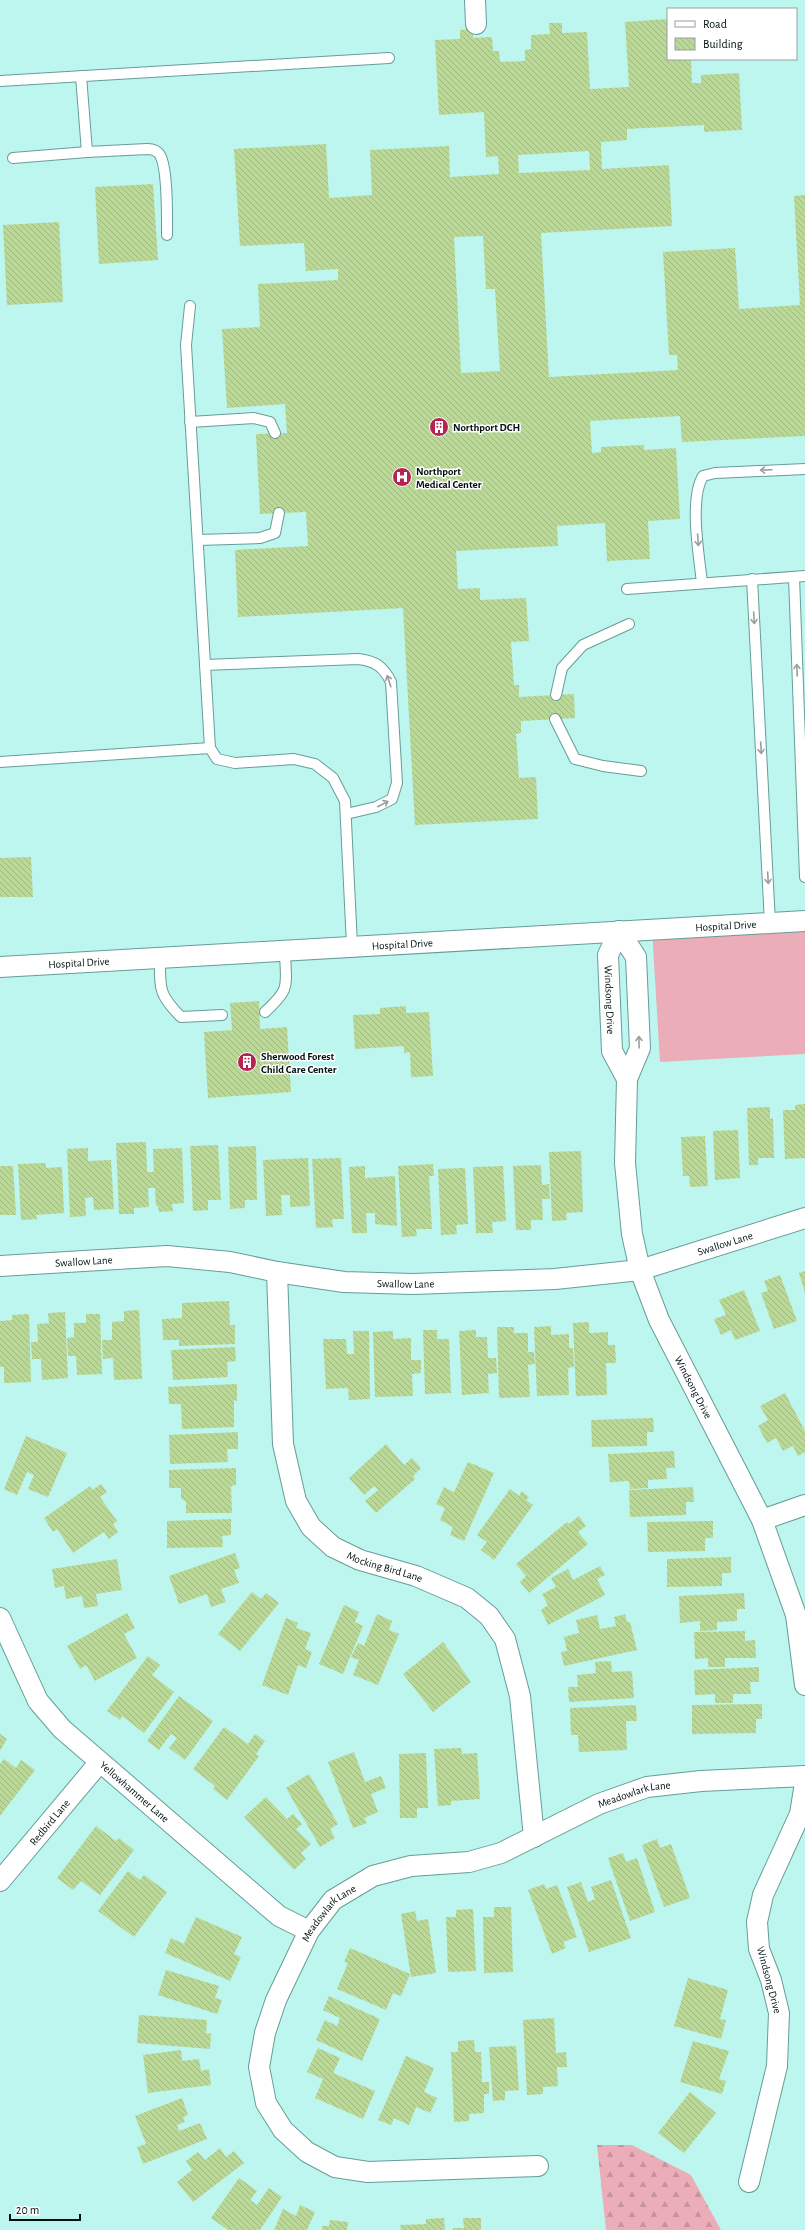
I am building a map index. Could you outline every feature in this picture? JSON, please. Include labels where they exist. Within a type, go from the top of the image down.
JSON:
[{"type":"street","points":[[475,0],[476,24]]},
{"type":"street","name":"Hospital Drive","points":[[0,967],[285,952],[352,946],[805,921]]},
{"type":"street","name":"Windsong Drive","points":[[619,931],[608,955],[612,1051],[627,1079]]},
{"type":"street","name":"Windsong Drive","points":[[619,931],[636,957],[640,1048],[627,1079],[625,1163],[632,1234],[640,1270],[659,1320],[762,1520],[796,1615],[805,1685]]},
{"type":"street","name":"Swallow Lane","points":[[0,1266],[167,1256],[230,1262],[277,1272],[344,1282],[413,1284],[555,1279],[640,1270],[805,1218]]},
{"type":"street","name":"Mocking Bird Lane","points":[[277,1272],[283,1444],[296,1501],[311,1527],[333,1547],[360,1560],[416,1576],[467,1598],[489,1616],[505,1639],[520,1696],[534,1837]]},
{"type":"street","points":[[762,1520],[805,1505]]},
{"type":"street","name":"Yellowhammer Lane","points":[[0,1618],[38,1701],[62,1729],[99,1763],[280,1916],[309,1931]]},
{"type":"street","name":"Redbird Lane","points":[[0,1881],[99,1763]]},
{"type":"street","name":"Meadowlark Lane","points":[[538,2166],[368,2172],[335,2167],[306,2152],[283,2130],[266,2103],[259,2067],[265,2033],[276,2000],[309,1931],[333,1900],[373,1876],[411,1866],[470,1862],[502,1853],[599,1804],[647,1787],[701,1781],[805,1776]]},
{"type":"street","name":"Windsong Drive","points":[[749,2182],[777,2066],[779,2013],[770,1980],[759,1949],[758,1922],[763,1894],[800,1814],[805,1783]]},
{"type":"lane","points":[[0,81],[388,58]]},
{"type":"lane","points":[[81,76],[87,152]]},
{"type":"lane","points":[[13,158],[87,152],[147,149],[154,150],[159,154],[164,169],[167,235]]},
{"type":"lane","points":[[190,306],[186,345],[210,748],[217,759],[235,763],[294,759],[315,764],[333,778],[345,800],[352,946]]},
{"type":"lane","points":[[190,422],[254,418],[270,422],[275,433]]},
{"type":"lane","points":[[702,583],[696,503],[697,485],[702,476],[715,473],[805,469]]},
{"type":"lane","points":[[198,540],[260,538],[275,533],[279,513]]},
{"type":"lane","points":[[626,589],[805,576]]},
{"type":"lane","points":[[794,577],[805,877]]},
{"type":"lane","points":[[752,579],[770,923]]},
{"type":"lane","points":[[556,695],[562,668],[583,645],[629,624]]},
{"type":"lane","points":[[205,665],[354,659],[371,660],[384,668],[391,682],[397,783],[392,799],[376,807],[346,814]]},
{"type":"lane","points":[[554,719],[575,759],[603,766],[641,771]]},
{"type":"lane","points":[[0,762],[210,748]]},
{"type":"lane","points":[[264,1012],[283,995],[286,984],[285,952]]},
{"type":"lane","points":[[160,958],[160,990],[168,1004],[181,1017],[222,1014]]},
{"type":"green space","points":[[805,921],[805,1054],[660,1062],[652,929]]},
{"type":"green space","points":[[597,2145],[632,2145],[691,2175],[721,2230],[606,2230]]},
{"type":"building","name":"Northport DCH","points":[[667,19],[667,60],[691,60],[692,83],[701,83],[701,75],[739,73],[742,130],[704,132],[704,125],[627,129],[627,140],[601,142],[602,169],[669,165],[672,226],[541,233],[549,377],[678,370],[677,355],[669,355],[663,252],[735,248],[739,309],[800,305],[794,196],[805,195],[805,436],[682,442],[680,416],[590,421],[592,453],[601,452],[601,447],[644,445],[644,450],[676,448],[680,519],[648,521],[650,559],[607,561],[605,523],[557,526],[558,546],[456,551],[458,589],[480,588],[480,600],[526,598],[529,641],[511,642],[514,685],[519,685],[519,697],[574,694],[575,718],[521,721],[521,733],[516,734],[519,778],[536,777],[538,819],[415,825],[403,608],[238,617],[235,550],[308,546],[306,512],[260,514],[256,434],[287,433],[285,404],[227,408],[222,329],[260,327],[258,284],[338,280],[338,269],[306,271],[304,243],[240,246],[234,149],[326,144],[329,198],[372,195],[370,150],[449,146],[450,177],[499,174],[498,156],[486,157],[484,112],[439,115],[435,40],[460,39],[460,30],[473,29],[473,38],[492,37],[493,51],[499,51],[500,62],[525,61],[525,50],[531,49],[531,35],[550,34],[549,23],[562,23],[562,33],[587,32],[590,89],[629,87],[625,22]],"holes":[[[589,151],[590,170],[519,173],[518,155]],[[483,236],[486,289],[495,289],[500,371],[461,373],[454,237]]]},
{"type":"building","points":[[153,184],[158,260],[99,264],[95,187]]},
{"type":"building","points":[[59,222],[63,302],[7,305],[3,225]]},
{"type":"building","points":[[31,857],[33,897],[0,897],[0,858]]},
{"type":"building","name":"Sherwood Forest Child Care Center","points":[[259,1001],[260,1029],[287,1027],[291,1092],[208,1098],[204,1032],[232,1030],[230,1003]]},
{"type":"building","points":[[406,1006],[406,1013],[429,1012],[433,1076],[411,1077],[410,1052],[404,1053],[404,1046],[355,1049],[353,1015],[380,1014],[380,1008]]},
{"type":"building","points":[[805,1104],[805,1158],[785,1159],[783,1110],[795,1110],[795,1105]]},
{"type":"building","points":[[770,1107],[770,1119],[773,1118],[774,1158],[758,1158],[758,1165],[749,1165],[747,1108]]},
{"type":"building","points":[[738,1130],[740,1178],[715,1180],[713,1131]]},
{"type":"building","points":[[705,1136],[708,1186],[690,1187],[689,1176],[683,1176],[681,1137]]},
{"type":"building","points":[[146,1142],[147,1172],[154,1172],[153,1149],[182,1148],[184,1203],[172,1204],[173,1211],[159,1212],[158,1206],[156,1206],[155,1188],[148,1188],[149,1207],[134,1208],[134,1214],[119,1214],[116,1143]]},
{"type":"building","points":[[218,1145],[221,1200],[208,1200],[208,1210],[193,1211],[190,1146]]},
{"type":"building","points":[[256,1146],[257,1200],[245,1200],[245,1208],[230,1209],[228,1147]]},
{"type":"building","points":[[88,1148],[88,1161],[111,1160],[114,1209],[94,1210],[93,1197],[85,1198],[86,1216],[70,1217],[67,1149]]},
{"type":"building","points":[[581,1151],[583,1212],[566,1213],[567,1220],[552,1221],[549,1152]]},
{"type":"building","points":[[308,1158],[310,1206],[290,1207],[290,1195],[281,1195],[282,1215],[266,1216],[263,1160]]},
{"type":"building","points":[[341,1158],[344,1219],[332,1219],[333,1227],[316,1228],[312,1159]]},
{"type":"building","points":[[46,1163],[46,1168],[62,1167],[64,1213],[36,1215],[37,1219],[21,1220],[18,1164]]},
{"type":"building","points":[[433,1164],[434,1176],[429,1176],[432,1229],[416,1229],[417,1236],[402,1237],[398,1166]]},
{"type":"building","points":[[541,1165],[542,1185],[549,1184],[550,1199],[542,1199],[543,1220],[531,1220],[531,1230],[516,1230],[513,1166]]},
{"type":"building","points":[[0,1166],[13,1166],[16,1215],[0,1215]]},
{"type":"building","points":[[365,1166],[365,1178],[395,1176],[397,1226],[375,1224],[375,1213],[366,1213],[367,1233],[352,1233],[349,1167]]},
{"type":"building","points":[[503,1166],[506,1221],[492,1222],[493,1233],[476,1233],[473,1167]]},
{"type":"building","points":[[465,1168],[468,1224],[456,1225],[457,1234],[441,1235],[438,1169]]},
{"type":"building","points":[[805,1271],[805,1293],[799,1273]]},
{"type":"building","points":[[780,1275],[797,1321],[774,1329],[761,1293],[768,1291],[764,1281]]},
{"type":"building","points":[[744,1290],[760,1331],[735,1340],[731,1330],[721,1335],[714,1319],[726,1315],[719,1300]]},
{"type":"building","points":[[229,1301],[230,1325],[235,1325],[235,1344],[179,1346],[179,1340],[163,1340],[162,1319],[182,1318],[182,1303]]},
{"type":"building","points":[[139,1310],[142,1379],[114,1380],[113,1358],[103,1359],[102,1340],[112,1340],[112,1322],[124,1321],[124,1311]]},
{"type":"building","points":[[65,1312],[68,1378],[42,1380],[41,1359],[32,1359],[31,1342],[38,1342],[37,1324],[49,1323],[48,1313]]},
{"type":"building","points":[[29,1314],[31,1382],[4,1383],[4,1367],[0,1367],[0,1321],[12,1320],[12,1315]]},
{"type":"building","points":[[86,1314],[100,1314],[102,1374],[77,1375],[76,1356],[68,1356],[67,1338],[74,1337],[74,1323],[86,1323]]},
{"type":"building","points":[[589,1322],[589,1333],[608,1332],[608,1345],[615,1345],[616,1363],[606,1363],[607,1395],[576,1396],[573,1323]]},
{"type":"building","points":[[551,1326],[551,1335],[569,1334],[569,1348],[573,1348],[574,1367],[568,1368],[569,1395],[537,1396],[534,1327]]},
{"type":"building","points":[[497,1327],[514,1327],[514,1333],[528,1333],[528,1352],[534,1352],[535,1364],[528,1365],[530,1397],[499,1398]]},
{"type":"building","points":[[423,1330],[437,1330],[437,1339],[449,1339],[451,1393],[425,1394]]},
{"type":"building","points":[[476,1330],[476,1337],[487,1337],[488,1358],[496,1358],[497,1373],[488,1374],[489,1393],[462,1395],[459,1331]]},
{"type":"building","points":[[353,1331],[369,1331],[370,1399],[349,1400],[348,1388],[326,1389],[323,1339],[346,1339],[347,1354],[354,1354]]},
{"type":"building","points":[[393,1331],[393,1339],[411,1338],[411,1360],[421,1360],[421,1373],[412,1374],[413,1396],[375,1397],[373,1332]]},
{"type":"building","points":[[235,1347],[236,1361],[227,1362],[228,1377],[173,1380],[171,1350]]},
{"type":"building","points":[[237,1384],[237,1401],[234,1400],[234,1427],[182,1429],[181,1404],[169,1404],[168,1387]]},
{"type":"building","points":[[785,1393],[805,1431],[805,1452],[798,1456],[793,1446],[783,1451],[776,1438],[767,1443],[758,1426],[768,1420],[760,1406]]},
{"type":"building","points":[[653,1418],[654,1432],[647,1432],[647,1446],[592,1447],[591,1420]]},
{"type":"building","points":[[238,1432],[238,1449],[227,1449],[228,1462],[170,1464],[169,1435]]},
{"type":"building","points":[[26,1436],[67,1453],[48,1497],[28,1489],[34,1475],[27,1472],[17,1495],[4,1489]]},
{"type":"building","points":[[386,1444],[404,1465],[412,1458],[421,1468],[413,1476],[415,1479],[376,1513],[365,1501],[378,1490],[374,1486],[364,1495],[349,1478]]},
{"type":"building","points":[[674,1451],[675,1468],[666,1468],[667,1479],[648,1480],[648,1488],[630,1489],[629,1481],[610,1482],[608,1454]]},
{"type":"building","points":[[468,1462],[494,1473],[464,1541],[450,1535],[453,1527],[440,1520],[445,1508],[436,1504],[444,1487],[454,1492]]},
{"type":"building","points":[[236,1468],[236,1485],[231,1486],[232,1513],[186,1513],[186,1502],[181,1498],[181,1488],[169,1488],[169,1470]]},
{"type":"building","points":[[101,1484],[107,1492],[100,1497],[117,1521],[113,1524],[118,1532],[109,1539],[104,1532],[73,1553],[57,1529],[53,1532],[44,1518],[90,1486],[92,1490]]},
{"type":"building","points":[[693,1487],[694,1502],[686,1502],[686,1515],[630,1517],[629,1490]]},
{"type":"building","points":[[510,1489],[519,1496],[522,1491],[529,1497],[526,1500],[533,1505],[494,1560],[481,1550],[487,1542],[477,1535]]},
{"type":"building","points":[[579,1516],[586,1526],[578,1532],[588,1544],[529,1593],[520,1582],[526,1576],[516,1564],[567,1522],[569,1524]]},
{"type":"building","points":[[231,1519],[231,1535],[222,1536],[223,1547],[167,1548],[167,1521]]},
{"type":"building","points":[[713,1521],[713,1538],[705,1538],[705,1551],[648,1552],[647,1522]]},
{"type":"building","points":[[235,1553],[240,1568],[234,1570],[239,1583],[221,1589],[226,1602],[211,1607],[207,1594],[179,1604],[169,1576]]},
{"type":"building","points":[[731,1557],[731,1573],[722,1573],[722,1586],[667,1587],[667,1559]]},
{"type":"building","points":[[117,1559],[122,1590],[96,1594],[98,1606],[84,1608],[82,1596],[66,1599],[64,1586],[55,1588],[52,1569]]},
{"type":"building","points":[[600,1566],[605,1575],[597,1579],[605,1595],[548,1625],[541,1610],[548,1605],[542,1594],[556,1587],[551,1578],[568,1569],[573,1580]]},
{"type":"building","points":[[252,1592],[261,1599],[266,1593],[279,1603],[240,1651],[218,1634]]},
{"type":"building","points":[[744,1593],[745,1609],[737,1609],[737,1621],[717,1622],[717,1630],[700,1631],[700,1621],[680,1623],[679,1596]]},
{"type":"building","points":[[344,1605],[359,1612],[355,1622],[363,1626],[343,1674],[319,1664]]},
{"type":"building","points":[[127,1613],[135,1628],[124,1634],[137,1658],[95,1681],[86,1665],[80,1669],[67,1646]]},
{"type":"building","points":[[377,1614],[392,1621],[389,1630],[399,1634],[378,1685],[353,1675],[359,1660],[351,1657],[358,1643],[364,1646]]},
{"type":"building","points":[[625,1614],[627,1622],[630,1622],[637,1650],[564,1666],[561,1652],[567,1651],[564,1637],[579,1633],[576,1620],[597,1615],[600,1629],[616,1626],[614,1617]]},
{"type":"building","points":[[286,1618],[298,1623],[296,1628],[311,1633],[305,1649],[312,1652],[306,1668],[298,1665],[288,1695],[262,1685]]},
{"type":"building","points":[[745,1631],[745,1641],[755,1640],[756,1658],[725,1658],[725,1667],[708,1667],[708,1658],[695,1659],[694,1632]]},
{"type":"building","points":[[443,1642],[471,1682],[433,1712],[403,1674]]},
{"type":"building","points":[[148,1656],[160,1665],[152,1675],[174,1692],[144,1733],[122,1716],[120,1720],[107,1711]]},
{"type":"building","points":[[611,1661],[612,1672],[632,1671],[634,1698],[569,1702],[568,1687],[578,1687],[577,1675],[596,1673],[595,1662]]},
{"type":"building","points":[[759,1667],[759,1682],[750,1682],[751,1694],[733,1694],[733,1703],[715,1703],[715,1694],[695,1695],[694,1670]]},
{"type":"building","points":[[179,1696],[213,1721],[185,1760],[169,1748],[177,1738],[171,1734],[159,1750],[147,1741]]},
{"type":"building","points":[[762,1704],[762,1719],[756,1719],[756,1733],[692,1734],[692,1705]]},
{"type":"building","points":[[636,1705],[637,1721],[626,1721],[627,1750],[579,1752],[578,1735],[571,1735],[570,1708]]},
{"type":"building","points":[[224,1727],[248,1744],[255,1734],[265,1741],[256,1754],[259,1756],[227,1800],[213,1789],[215,1786],[193,1769]]},
{"type":"building","points":[[0,1734],[7,1739],[0,1751]]},
{"type":"building","points":[[461,1748],[462,1754],[477,1753],[480,1799],[451,1801],[451,1805],[438,1806],[434,1749]]},
{"type":"building","points":[[354,1752],[365,1782],[381,1776],[386,1788],[371,1794],[378,1812],[364,1818],[367,1823],[353,1828],[328,1762]]},
{"type":"building","points":[[426,1753],[428,1808],[417,1808],[417,1818],[400,1818],[399,1754]]},
{"type":"building","points":[[4,1759],[16,1768],[21,1760],[35,1770],[0,1816],[0,1764]]},
{"type":"building","points":[[309,1774],[338,1824],[330,1829],[335,1838],[320,1847],[286,1788]]},
{"type":"building","points":[[266,1797],[287,1819],[293,1814],[302,1824],[296,1829],[311,1844],[301,1853],[306,1859],[294,1870],[244,1817]]},
{"type":"building","points":[[96,1826],[116,1841],[119,1838],[134,1850],[100,1895],[81,1881],[73,1890],[57,1878]]},
{"type":"building","points":[[657,1839],[660,1848],[671,1844],[690,1898],[664,1907],[642,1845]]},
{"type":"building","points":[[623,1853],[626,1862],[637,1858],[655,1912],[630,1921],[608,1858]]},
{"type":"building","points":[[128,1871],[140,1880],[144,1875],[167,1892],[134,1937],[98,1911]]},
{"type":"building","points":[[611,1880],[631,1938],[589,1952],[567,1887],[581,1882],[588,1902],[595,1899],[591,1887]]},
{"type":"building","points":[[544,1884],[546,1889],[557,1885],[577,1937],[563,1942],[566,1948],[552,1954],[528,1890]]},
{"type":"building","points":[[494,1907],[511,1907],[513,1972],[484,1973],[483,1917],[494,1917]]},
{"type":"building","points":[[473,1909],[476,1971],[448,1972],[446,1917],[456,1917],[456,1910]]},
{"type":"building","points":[[415,1911],[417,1921],[428,1919],[436,1973],[411,1977],[401,1914]]},
{"type":"building","points":[[196,1917],[242,1937],[234,1954],[241,1957],[230,1981],[165,1953],[171,1938],[184,1944]]},
{"type":"building","points":[[350,1948],[410,1974],[401,1996],[393,1993],[386,2010],[337,1989],[348,1963],[344,1962]]},
{"type":"building","points":[[166,1970],[219,1986],[215,1998],[222,2000],[217,2014],[158,1995]]},
{"type":"building","points":[[688,1978],[728,1990],[720,2019],[726,2020],[721,2039],[674,2026]]},
{"type":"building","points":[[329,1996],[380,2019],[362,2061],[316,2040],[325,2020],[337,2026],[340,2018],[323,2010]]},
{"type":"building","points":[[139,2015],[207,2020],[206,2033],[211,2034],[210,2049],[137,2043]]},
{"type":"building","points":[[554,2018],[556,2053],[566,2052],[567,2067],[557,2067],[558,2086],[543,2087],[543,2094],[527,2095],[523,2020]]},
{"type":"building","points":[[474,2040],[475,2052],[481,2052],[482,2082],[489,2082],[489,2094],[484,2094],[484,2113],[469,2114],[469,2121],[454,2122],[451,2052],[458,2052],[458,2041]]},
{"type":"building","points":[[693,2041],[729,2051],[719,2079],[726,2081],[722,2094],[680,2082]]},
{"type":"building","points":[[516,2046],[519,2090],[505,2091],[505,2100],[493,2101],[489,2047]]},
{"type":"building","points":[[318,2048],[340,2058],[333,2073],[375,2091],[363,2119],[315,2098],[323,2079],[307,2072]]},
{"type":"building","points":[[181,2050],[182,2061],[199,2059],[201,2071],[209,2069],[211,2085],[148,2093],[143,2055]]},
{"type":"building","points":[[406,2056],[434,2068],[424,2092],[437,2098],[430,2113],[416,2107],[409,2125],[394,2118],[391,2125],[378,2120]]},
{"type":"building","points":[[690,2092],[716,2113],[684,2153],[658,2133]]},
{"type":"building","points":[[182,2098],[188,2115],[183,2117],[185,2122],[177,2125],[179,2131],[200,2123],[207,2139],[143,2164],[137,2147],[146,2144],[135,2116]]},
{"type":"building","points":[[220,2148],[226,2157],[234,2151],[244,2163],[193,2202],[177,2182],[192,2170],[186,2161],[198,2152],[205,2160]]},
{"type":"building","points":[[239,2178],[257,2191],[250,2200],[257,2205],[269,2188],[282,2197],[260,2230],[228,2230],[211,2218]]},
{"type":"building","points":[[300,2205],[315,2212],[307,2230],[274,2230],[283,2209],[296,2216]]},
{"type":"building","points":[[444,2218],[445,2230],[401,2230],[400,2225],[426,2224],[426,2219]]},
{"type":"building","points":[[463,2218],[481,2218],[481,2230],[453,2230],[453,2228],[464,2228]]},
{"type":"building","points":[[330,2220],[348,2222],[347,2230],[322,2230],[322,2226],[329,2226]]},
{"type":"place","name":"Northport DCH","points":[[439,427]]},
{"type":"place","name":"Northport Medical Center","points":[[402,477]]},
{"type":"place","name":"Sherwood Forest Child Care Center","points":[[247,1062]]}]
